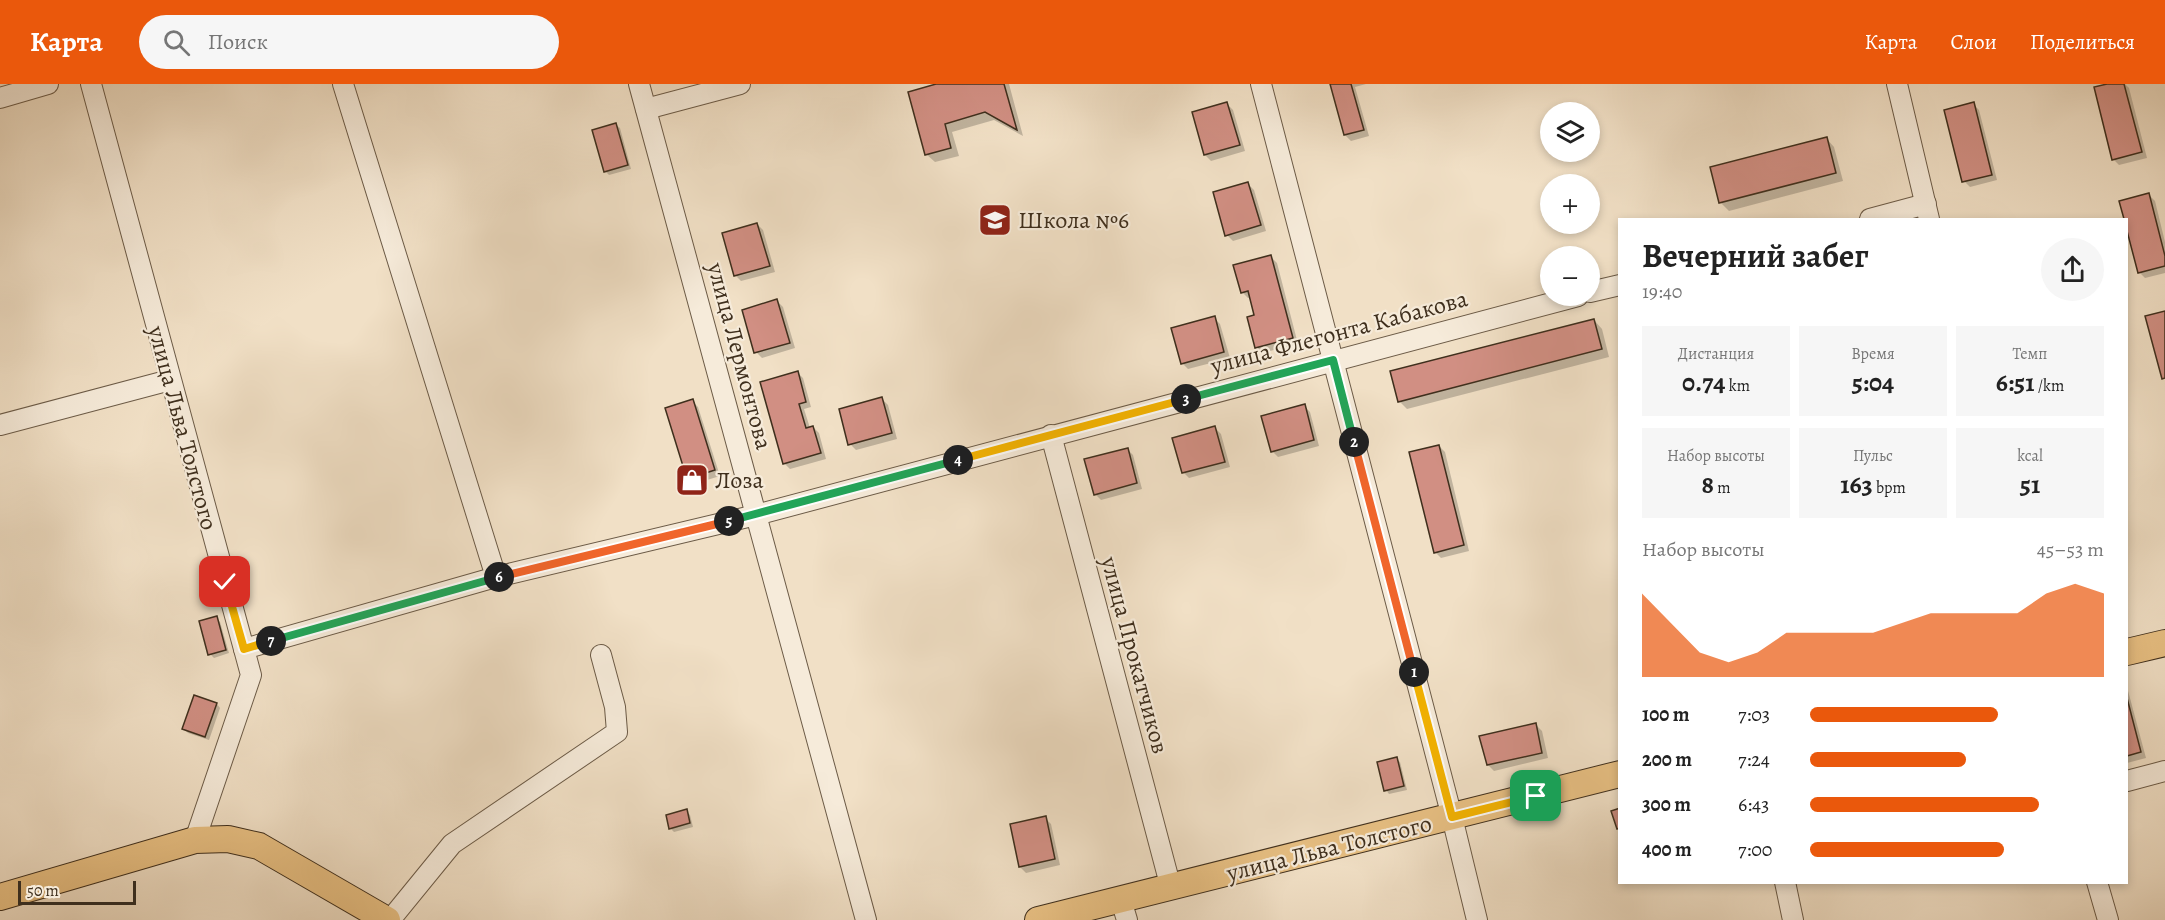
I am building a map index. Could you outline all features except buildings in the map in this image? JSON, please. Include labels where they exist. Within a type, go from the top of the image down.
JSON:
[{"type":"main road","points":[[2128,652],[2165,643]]},
{"type":"main road","name":"улица Льва Толстого","points":[[1038,920],[1124,910],[1171,888],[1618,775]]},
{"type":"main road","points":[[0,897],[195,840],[228,839],[259,846],[389,920]]},
{"type":"street","points":[[0,98],[48,84]]},
{"type":"street","name":"улица Льва Толстого","points":[[91,84],[251,675],[195,840]]},
{"type":"street","points":[[344,84],[496,577]]},
{"type":"street","name":"улица Лермонтова","points":[[639,84],[866,920]]},
{"type":"street","points":[[646,109],[740,84]]},
{"type":"street","points":[[1261,84],[1477,920]]},
{"type":"street","points":[[1878,218],[1928,212],[1897,84]]},
{"type":"street","points":[[1600,290],[1618,285]]},
{"type":"street","name":"улица Флегонта Кабакова","points":[[244,649],[496,577],[756,515],[1540,306]]},
{"type":"street","points":[[0,425],[170,380]]},
{"type":"street","name":"улица Прокатчиков","points":[[1051,435],[1171,888]]},
{"type":"street","points":[[389,920],[452,844],[617,732],[615,707],[601,655]]},
{"type":"street","points":[[2128,781],[2165,771]]},
{"type":"street","points":[[1785,884],[1793,920]]},
{"type":"street","points":[[2098,884],[2108,920]]},
{"type":"place","name":"Школа №6","points":[[995,220]]},
{"type":"place","name":"Лоза","points":[[692,480]]},
{"type":"route","points":[[225,582],[244,649],[496,577],[756,515],[1333,360],[1452,817],[1536,796]]}]
